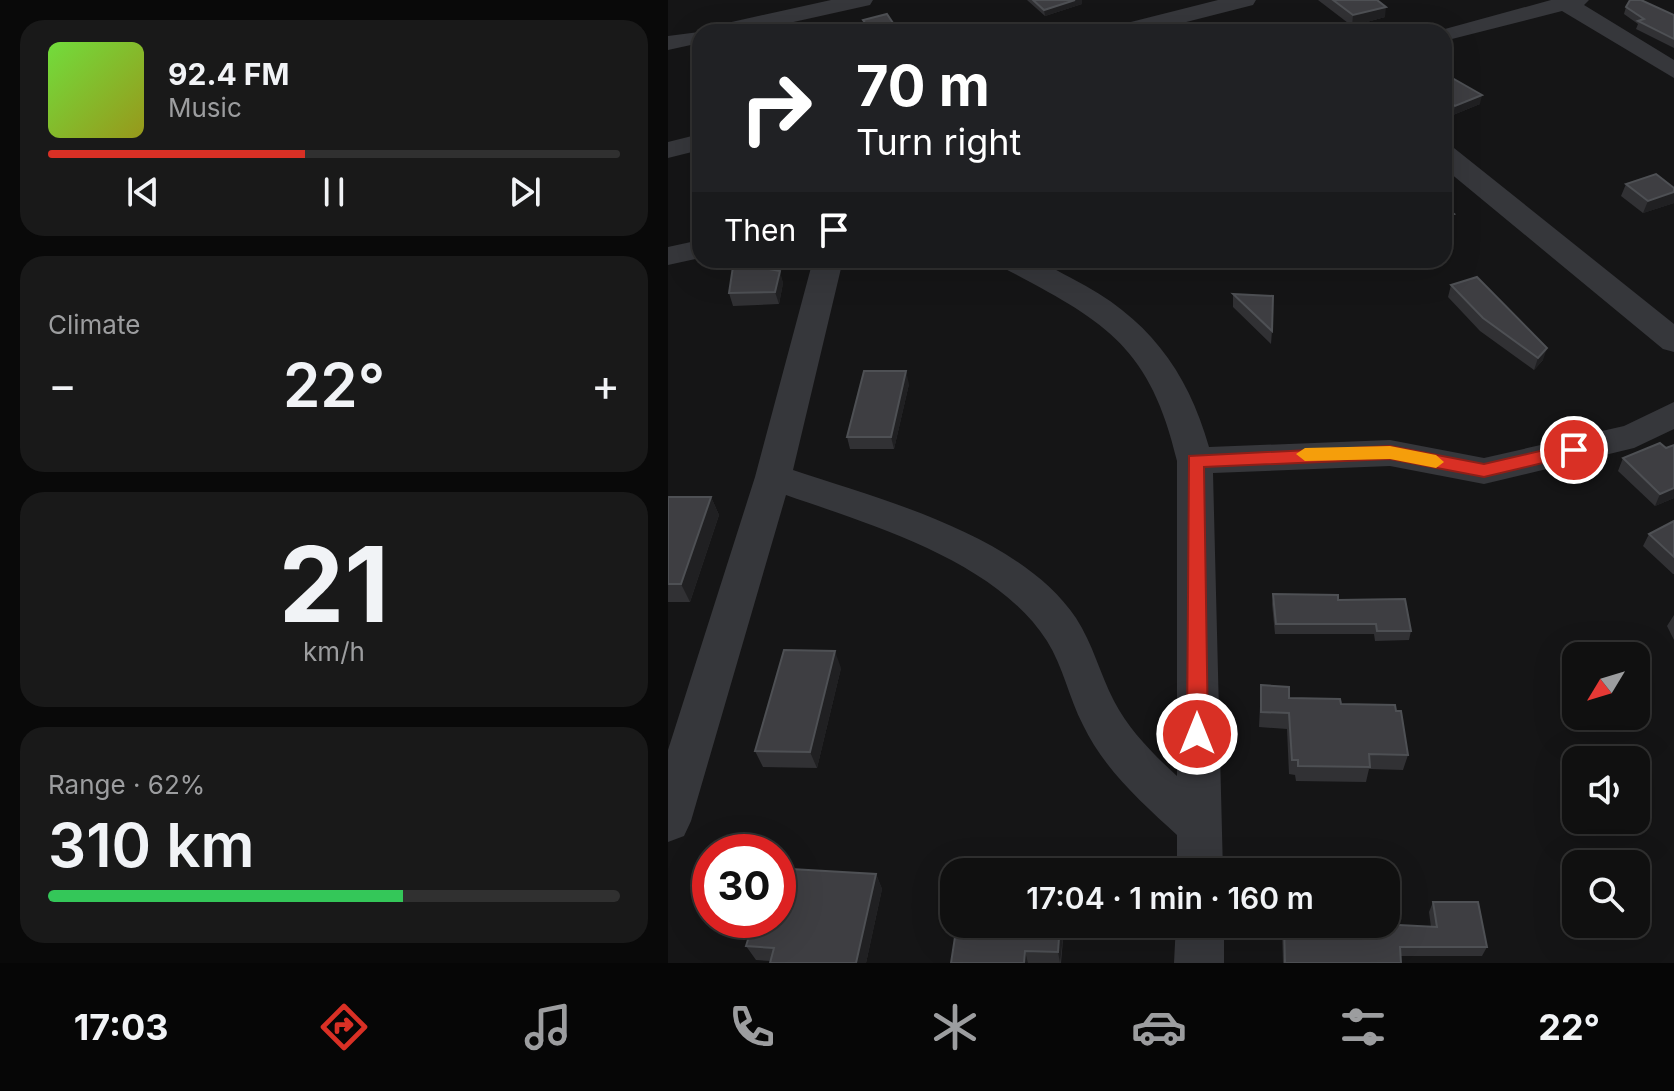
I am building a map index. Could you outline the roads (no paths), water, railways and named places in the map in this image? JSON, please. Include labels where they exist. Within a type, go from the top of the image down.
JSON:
[{"type":"street","points":[[754,24],[862,0]]},
{"type":"street","points":[[1150,24],[1245,0]]},
{"type":"street","points":[[1452,32],[1572,2],[1674,71]]},
{"type":"street","points":[[668,43],[692,38]]},
{"type":"street","points":[[668,150],[692,144]]},
{"type":"street","points":[[1452,161],[1674,341]]},
{"type":"street","points":[[668,256],[692,251]]},
{"type":"street","points":[[668,821],[773,477],[826,268]]},
{"type":"street","points":[[1025,268],[1121,323],[1143,347],[1190,435],[1195,461],[1199,858]]},
{"type":"street","points":[[1195,461],[1390,453],[1484,471],[1634,436],[1674,414]]},
{"type":"street","points":[[773,477],[862,505],[1011,577],[1055,620],[1103,722],[1152,784],[1198,825]]},
{"type":"street","points":[[1199,963],[1200,938]]}]
